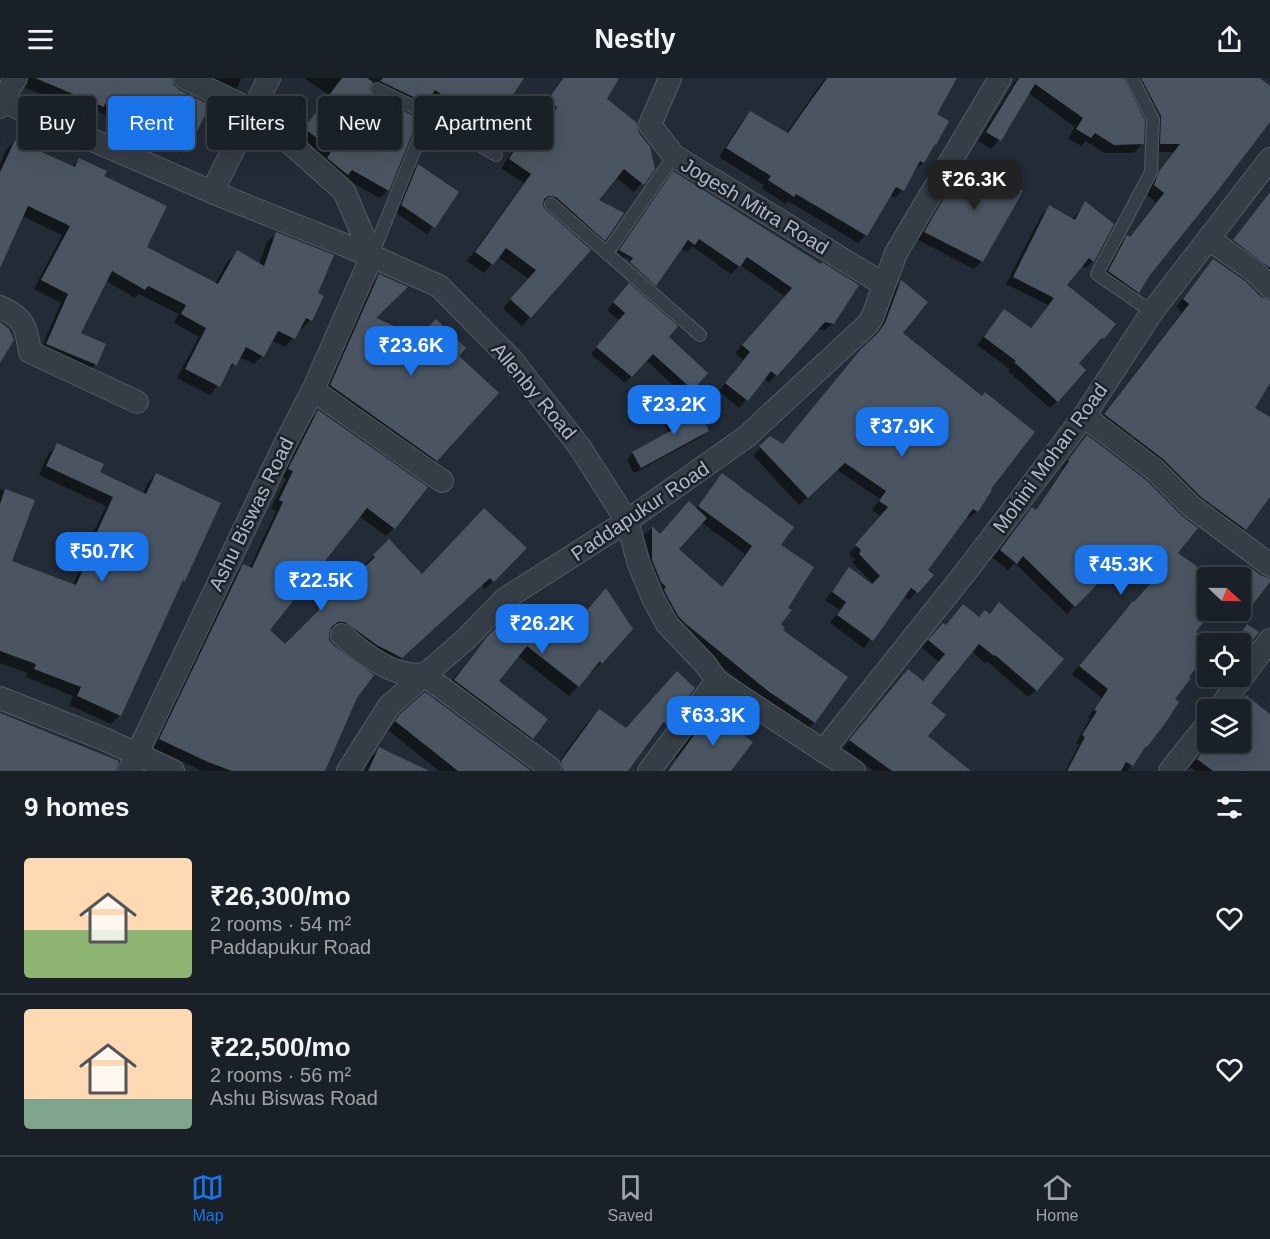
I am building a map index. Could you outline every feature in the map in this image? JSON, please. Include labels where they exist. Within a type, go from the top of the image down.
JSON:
[{"type":"street","points":[[0,103],[16,78]]},
{"type":"street","points":[[185,78],[223,96]]},
{"type":"street","points":[[261,96],[269,78]]},
{"type":"street","name":"Jogesh Mitra Road","points":[[670,78],[650,125],[674,156],[883,284]]},
{"type":"street","name":"Paddapukur Road","points":[[348,771],[389,706],[423,674],[466,639],[505,599],[627,521],[746,437],[868,324],[896,253],[1000,78]]},
{"type":"street","name":"Allenby Road","points":[[0,103],[372,256],[439,286],[512,360],[579,446],[627,521],[639,564],[667,624],[706,665],[717,681],[854,771]]},
{"type":"street","points":[[212,192],[234,150]]},
{"type":"street","points":[[298,150],[344,191],[372,256]]},
{"type":"street","name":"Mohini Mohan Road","points":[[823,751],[968,569],[1084,416],[1152,312],[1209,239],[1261,179],[1270,159]]},
{"type":"street","points":[[1209,239],[1254,271],[1270,287]]},
{"type":"street","name":"Ashu Biswas Road","points":[[132,762],[313,390],[372,256]]},
{"type":"street","points":[[0,308],[14,313],[26,327],[30,352],[137,402]]},
{"type":"street","points":[[313,390],[442,481]]},
{"type":"street","points":[[1084,416],[1155,470],[1192,507],[1270,565]]},
{"type":"street","points":[[342,635],[363,654],[388,667],[414,676],[423,674],[550,768]]},
{"type":"street","points":[[1226,699],[1270,640]]},
{"type":"street","points":[[649,771],[717,681]]},
{"type":"street","points":[[0,698],[132,762],[173,771]]},
{"type":"street","points":[[1170,771],[1197,737]]},
{"type":"lane","points":[[1132,78],[1153,119],[1150,172],[1097,274],[1152,312]]},
{"type":"lane","points":[[377,88],[414,106]]},
{"type":"lane","points":[[372,256],[415,150]]},
{"type":"lane","points":[[488,150],[496,155]]},
{"type":"lane","points":[[607,253],[674,156]]},
{"type":"lane","points":[[551,204],[700,335]]},
{"type":"building","points":[[35,78],[172,78],[179,90],[191,96],[108,96],[108,105],[105,103],[104,107],[96,104],[96,96],[78,96]]},
{"type":"building","points":[[342,78],[367,78],[373,82],[369,89],[373,96],[328,96]]},
{"type":"building","points":[[383,78],[524,78],[512,96],[444,96],[435,90],[431,96],[414,97],[380,81]]},
{"type":"building","points":[[563,78],[619,78],[607,99],[637,123],[639,133],[650,147],[655,169],[644,185],[624,169],[599,200],[624,213],[605,241],[556,197],[549,196],[544,199],[543,206],[546,210],[591,250],[531,318],[510,299],[536,270],[506,248],[493,265],[475,252],[531,174],[509,159],[515,150],[553,150],[553,114],[557,107],[553,105],[553,96],[550,96]]},
{"type":"building","points":[[827,78],[957,78],[937,114],[949,121],[936,145],[924,163],[920,161],[904,191],[896,187],[867,236],[796,194],[794,197],[768,180],[771,176],[726,148],[750,111],[788,133]]},
{"type":"building","points":[[1019,78],[1124,78],[1145,121],[1144,144],[1114,145],[1095,133],[1091,138],[1076,129],[1083,118],[1035,84],[1001,141],[986,132]]},
{"type":"building","points":[[1141,78],[1260,78],[1270,86],[1270,122],[1150,275],[1139,293],[1108,271],[1127,235],[1130,237],[1164,193],[1154,185],[1159,171],[1180,144],[1160,144],[1161,116]]},
{"type":"building","points":[[195,98],[207,104],[207,111],[195,136]]},
{"type":"building","points":[[318,110],[318,139],[306,130],[306,125]]},
{"type":"building","points":[[402,110],[414,116],[414,129],[389,191],[352,170],[348,175],[327,158],[332,150],[402,150]]},
{"type":"building","points":[[15,140],[18,141],[18,150],[37,150],[75,167],[79,158],[107,171],[104,176],[167,206],[147,247],[218,284],[237,250],[264,266],[276,232],[334,255],[318,293],[324,296],[312,321],[306,318],[295,339],[278,331],[264,357],[246,347],[236,366],[232,363],[220,387],[185,369],[206,328],[181,314],[186,305],[148,286],[145,290],[112,271],[81,333],[106,344],[97,365],[46,344],[68,294],[41,280],[70,226],[28,206],[0,268],[0,172]]},
{"type":"building","points":[[967,159],[1023,191],[983,262],[924,232]]},
{"type":"building","points":[[418,164],[459,192],[435,228],[401,205]]},
{"type":"building","points":[[673,171],[821,264],[822,262],[859,285],[834,324],[825,322],[777,376],[771,371],[748,401],[725,383],[750,352],[742,345],[792,288],[747,257],[740,267],[699,239],[695,245],[688,240],[656,286],[630,262],[633,258],[619,250]]},
{"type":"building","points":[[1270,192],[1270,268],[1233,240]]},
{"type":"building","points":[[1085,201],[1114,224],[1094,262],[1089,258],[1067,285],[1116,324],[1079,363],[1086,370],[1058,402],[1014,362],[1016,361],[984,337],[1004,309],[1031,328],[1054,298],[1013,277],[1049,205],[1075,220]]},
{"type":"building","points":[[1213,259],[1245,281],[1261,297],[1270,300],[1270,383],[1255,408],[1270,417],[1270,497],[1246,530],[1201,497],[1163,459],[1104,414],[1189,304],[1183,299]]},
{"type":"building","points":[[379,274],[408,287],[376,318],[419,337],[436,319],[466,348],[459,356],[499,393],[437,461],[330,385]]},
{"type":"building","points":[[901,280],[928,302],[903,333],[982,396],[985,392],[1035,432],[991,489],[978,512],[973,509],[928,570],[934,575],[918,593],[911,588],[873,641],[837,615],[846,602],[832,592],[849,567],[872,584],[880,576],[859,554],[861,550],[855,545],[888,507],[879,501],[886,491],[845,463],[808,498],[759,446],[770,436],[783,444],[885,323]]},
{"type":"building","points":[[629,283],[678,326],[669,337],[708,373],[693,390],[653,354],[632,377],[596,347],[625,313],[613,302]]},
{"type":"building","points":[[0,322],[9,329],[14,340],[0,363]]},
{"type":"building","points":[[696,403],[709,431],[641,468],[632,452],[676,428],[670,416]]},
{"type":"building","points":[[318,410],[428,487],[395,529],[367,508],[270,630],[285,644],[375,557],[373,555],[389,539],[422,574],[484,508],[527,548],[494,582],[490,578],[402,658],[377,645],[345,622],[338,622],[332,626],[329,640],[333,645],[374,675],[357,698],[325,771],[232,771],[159,739],[243,564],[252,568],[283,502],[279,500],[293,471],[288,469]]},
{"type":"building","points":[[1087,435],[1146,480],[1183,517],[1198,528],[1178,553],[1198,567],[1197,621],[1204,621],[1196,632],[1197,666],[1175,699],[1179,702],[1166,722],[1133,766],[1126,762],[1121,771],[1067,771],[1085,737],[1082,735],[1097,711],[1094,710],[1108,689],[1079,666],[1133,601],[1158,575],[1128,553],[1075,607],[1023,556],[1017,564],[1000,550],[1032,507],[1036,510]]},
{"type":"building","points":[[57,443],[104,464],[100,472],[146,494],[156,473],[221,503],[121,716],[77,696],[81,687],[34,669],[36,664],[0,651],[0,504],[5,489],[35,500],[12,561],[76,585],[99,535],[96,534],[113,497],[46,466]]},
{"type":"building","points":[[722,473],[794,527],[781,545],[814,567],[788,608],[792,610],[781,624],[785,628],[783,630],[848,677],[815,723],[768,691],[678,616],[652,560],[652,526],[660,534],[689,501],[707,518],[679,549],[722,587],[752,546],[698,506]]},
{"type":"building","points":[[1251,568],[1262,576],[1270,578],[1270,582],[1253,604],[1251,602]]},
{"type":"building","points":[[606,588],[633,629],[602,664],[600,661],[579,687],[527,646],[499,681],[548,719],[533,739],[454,680],[487,637],[524,603],[565,636]]},
{"type":"building","points":[[999,602],[1064,659],[1037,691],[979,644],[931,703],[946,715],[928,736],[971,771],[892,771],[849,740],[908,669],[923,681],[945,654],[928,640],[943,623],[946,625],[963,604],[979,617],[985,610],[990,614]]},
{"type":"building","points":[[1247,624],[1259,632],[1251,643],[1251,633],[1241,633]]},
{"type":"building","points":[[677,671],[695,688],[667,725],[664,722],[628,771],[563,771],[561,761],[599,709],[626,728]]},
{"type":"building","points":[[425,692],[531,771],[458,771],[395,721]]},
{"type":"building","points":[[1246,695],[1270,714],[1270,771],[1213,771],[1197,759],[1202,753],[1251,753],[1251,699],[1243,699]]},
{"type":"building","points":[[712,710],[753,742],[731,771],[668,771]]},
{"type":"building","points":[[0,713],[119,761],[116,771],[0,771]]},
{"type":"building","points":[[379,747],[429,771],[368,771]]}]
